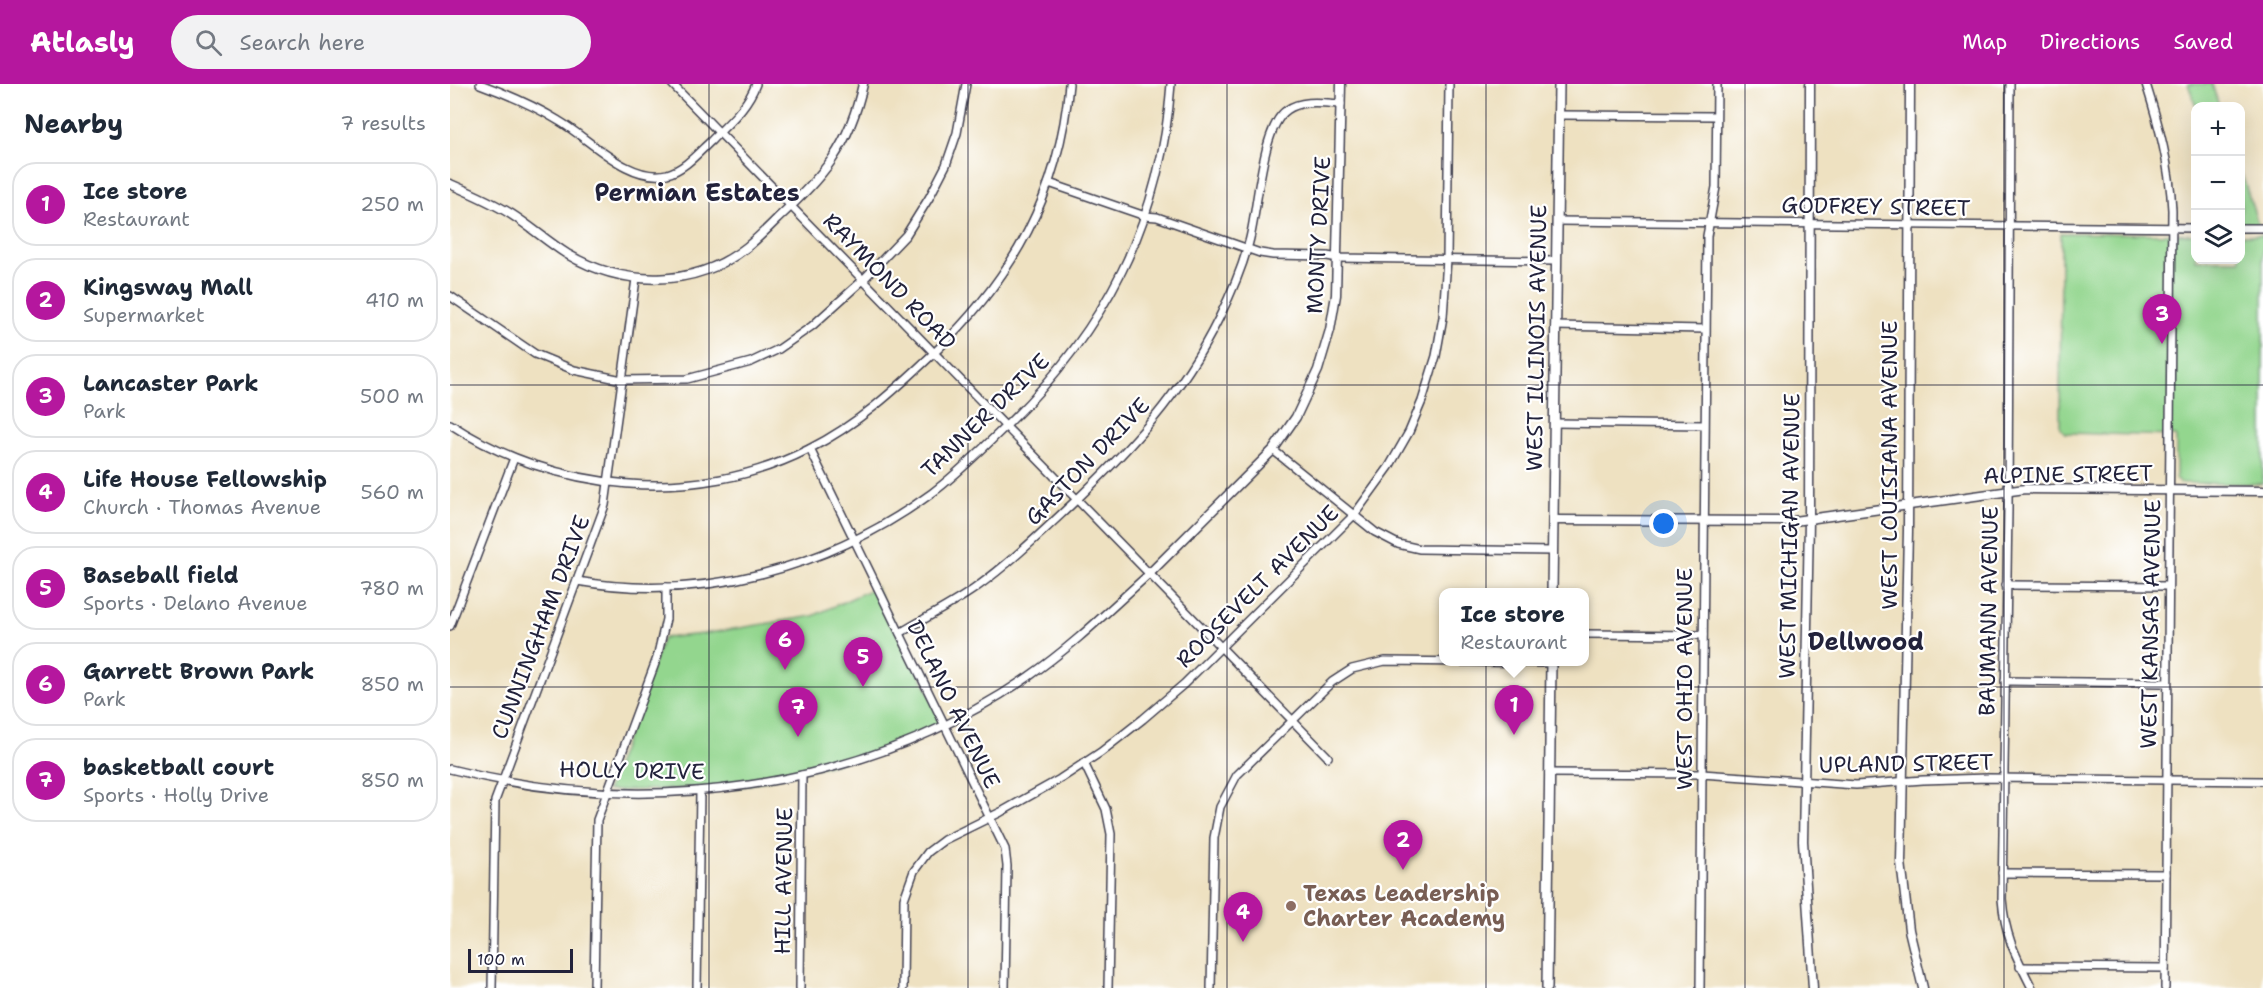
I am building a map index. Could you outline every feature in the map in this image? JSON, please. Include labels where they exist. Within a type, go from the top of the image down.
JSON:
[{"type":"main road","name":"WEST ILLINOIS AVENUE","points":[[1552,588],[1559,84]]},
{"type":"main road","points":[[1547,988],[1551,666]]},
{"type":"street","points":[[480,84],[530,105],[558,120],[622,165],[644,174],[667,174],[678,169],[744,107],[756,84]]},
{"type":"street","name":"RAYMOND ROAD","points":[[672,84],[1328,757]]},
{"type":"street","points":[[450,184],[509,213],[566,253],[586,264],[636,279],[665,279],[697,273],[724,262],[746,248],[825,170],[840,148],[854,119],[862,84]]},
{"type":"street","points":[[450,296],[535,354],[574,370],[622,380],[687,379],[751,362],[779,349],[813,326],[906,235],[946,165],[957,133],[966,84]]},
{"type":"street","points":[[450,424],[479,442],[552,472],[608,482],[663,485],[721,478],[771,465],[810,448],[852,423],[886,398],[971,316],[1001,278],[1030,228],[1048,183],[1061,137],[1069,84]]},
{"type":"street","name":"TANNER DRIVE","points":[[577,581],[640,588],[666,587],[716,583],[771,572],[809,560],[855,541],[895,519],[932,494],[966,466],[1043,389],[1086,333],[1118,280],[1145,216],[1163,154],[1171,84]]},
{"type":"street","name":"MONTY DRIVE","points":[[1149,574],[1273,450],[1304,403],[1322,360],[1333,315],[1338,258],[1341,84]]},
{"type":"street","name":"ROOSEVELT AVENUE","points":[[903,988],[904,905],[907,887],[922,858],[936,845],[1049,786],[1154,711],[1354,515],[1389,467],[1406,438],[1422,401],[1440,336],[1446,296],[1449,84]]},
{"type":"street","name":"WEST OHIO AVENUE","points":[[1700,988],[1705,329],[1707,236],[1716,187],[1717,84]]},
{"type":"street","name":"WEST MICHIGAN AVENUE","points":[[1810,84],[1809,520],[1804,862],[1813,988]]},
{"type":"street","name":"WEST LOUISIANA AVENUE","points":[[1910,84],[1907,505],[1901,862],[1913,949],[1923,988]]},
{"type":"street","name":"BAUMANN AVENUE","points":[[2010,84],[2002,873],[2004,924],[2020,967],[2032,988]]},
{"type":"street","name":"WEST KANSAS AVENUE","points":[[2146,84],[2159,123],[2167,163],[2172,228],[2165,988]]},
{"type":"street","name":"GASTON DRIVE","points":[[900,633],[972,591],[1008,564],[1129,448],[1174,394],[1215,327],[1247,249],[1268,142],[1275,122],[1288,109],[1300,104],[1341,104]]},
{"type":"street","points":[[1558,114],[1716,116]]},
{"type":"street","points":[[1048,183],[1145,216],[1157,217],[1247,249],[1273,255],[1557,261]]},
{"type":"street","name":"GODFREY STREET","points":[[1557,221],[2191,228]]},
{"type":"street","points":[[2245,228],[2263,228]]},
{"type":"street","name":"CUNNINGHAM DRIVE","points":[[492,988],[494,804],[604,508],[636,279]]},
{"type":"street","points":[[1555,326],[1705,329]]},
{"type":"street","points":[[1554,423],[1704,425]]},
{"type":"street","name":"DELANO AVENUE","points":[[810,448],[1003,846],[1007,860],[1005,988]]},
{"type":"street","points":[[1273,450],[1384,538],[1410,548],[1553,551]]},
{"type":"street","points":[[450,626],[514,458]]},
{"type":"street","name":"ALPINE STREET","points":[[1553,520],[1809,520],[2007,490],[2052,488],[2263,490]]},
{"type":"street","name":"HOLLY DRIVE","points":[[450,769],[501,780],[607,791],[654,793],[700,791],[766,783],[802,775],[874,754],[945,725],[988,702],[1049,662],[1106,616],[1149,574]]},
{"type":"street","points":[[2006,585],[2168,586]]},
{"type":"street","points":[[594,988],[596,826],[660,648],[666,619],[666,587]]},
{"type":"street","points":[[1589,634],[1703,635]]},
{"type":"street","points":[[1211,988],[1214,838],[1218,815],[1226,793],[1238,775],[1336,679],[1352,669],[1374,662],[1439,662]]},
{"type":"street","points":[[2005,681],[2167,683]]},
{"type":"street","points":[[1084,763],[1106,809],[1111,834],[1108,988]]},
{"type":"street","name":"UPLAND STREET","points":[[1549,772],[1702,774],[1856,786],[1902,782],[2003,779],[2263,781]]},
{"type":"street","name":"HILL AVENUE","points":[[800,988],[802,775]]},
{"type":"street","points":[[697,988],[700,791]]},
{"type":"street","points":[[2002,873],[2166,874]]},
{"type":"street","points":[[2020,967],[2165,968]]},
{"type":"green space","points":[[2188,84],[2212,84],[2218,102],[2195,102]]},
{"type":"green space","points":[[2245,184],[2259,227],[2245,228]]},
{"type":"green space","points":[[2061,233],[2191,234],[2191,264],[2245,264],[2245,235],[2263,235],[2263,484],[2180,483],[2176,478],[2176,436],[2065,433],[2060,428]]},
{"type":"green space","points":[[876,587],[945,725],[874,754],[740,787],[607,791],[663,638],[703,634],[813,616]]},
{"type":"place","name":"Lancaster Park","points":[[2162,344]]},
{"type":"place","name":"Garrett Brown Park","points":[[785,670]]},
{"type":"place","name":"Baseball field","points":[[863,687]]},
{"type":"place","name":"Ice store","points":[[1514,735]]},
{"type":"place","name":"basketball court","points":[[798,737]]},
{"type":"place","name":"Kingsway Mall","points":[[1403,870]]},
{"type":"place","name":"Texas Leadership Charter Academy","points":[[1291,906]]},
{"type":"place","name":"Life House Fellowship","points":[[1243,942]]},
{"type":"district","name":"Permian Estates","points":[[697,193]]},
{"type":"district","name":"Dellwood","points":[[1866,642]]}]
